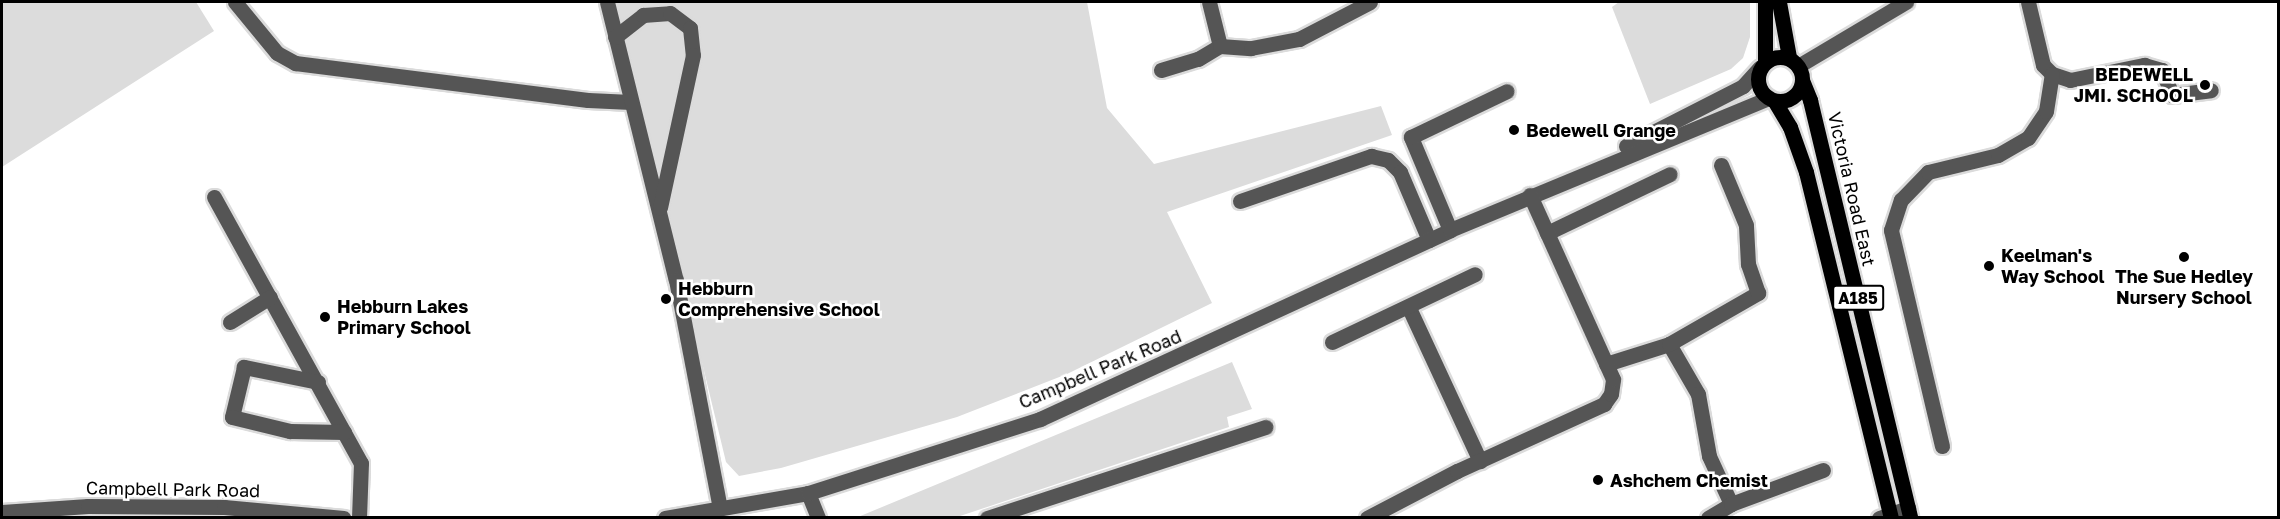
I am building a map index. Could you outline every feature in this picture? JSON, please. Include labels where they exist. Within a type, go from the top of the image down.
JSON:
[{"type":"main road","points":[[1763,65],[1779,56],[1796,68],[1796,95],[1772,100],[1758,84],[1763,65],[1765,2]]},
{"type":"main road","name":"Victoria Road East","points":[[1779,2],[1796,68],[1810,100],[1909,513]]},
{"type":"main road","name":"Victoria Road East","points":[[1772,100],[1790,127],[1806,172],[1886,516]]},
{"type":"street","points":[[235,2],[277,52],[295,63],[588,100],[631,102]]},
{"type":"street","points":[[607,2],[676,280],[720,508]]},
{"type":"street","points":[[1209,2],[1220,46]]},
{"type":"street","points":[[1161,70],[1198,59],[1220,46],[1251,48],[1299,39],[1370,2]]},
{"type":"street","points":[[1796,68],[1906,2]]},
{"type":"street","points":[[2028,2],[2043,65],[2052,74],[2070,80],[2144,65],[2162,70],[2172,95],[2211,90]]},
{"type":"street","points":[[615,37],[643,15],[670,13],[690,28],[693,55],[659,211]]},
{"type":"street","name":"Campbell Park Road","points":[[1530,195],[1743,86],[1763,65]]},
{"type":"street","points":[[1942,446],[1891,230],[1901,200],[1928,172],[1998,155],[2028,138],[2046,111],[2052,74]]},
{"type":"street","points":[[1450,230],[1411,137],[1507,91]]},
{"type":"street","name":"Campbell Park Road","points":[[665,518],[808,493],[1041,419],[1530,195],[1772,100]]},
{"type":"street","points":[[1240,201],[1371,156],[1388,160],[1400,172],[1429,240]]},
{"type":"street","points":[[1606,364],[1669,344],[1758,293],[1748,264],[1746,225],[1721,165]]},
{"type":"street","points":[[1547,233],[1670,174]]},
{"type":"street","points":[[1367,518],[1480,461],[1604,404],[1611,394],[1613,379],[1530,195]]},
{"type":"street","points":[[214,197],[361,463],[360,518]]},
{"type":"street","points":[[1332,342],[1408,308],[1474,274]]},
{"type":"street","points":[[230,322],[270,297]]},
{"type":"street","points":[[1408,308],[1480,461]]},
{"type":"street","points":[[1669,344],[1698,394],[1709,456],[1731,504]]},
{"type":"street","points":[[318,382],[244,368],[232,417],[290,431],[344,432]]},
{"type":"street","points":[[987,518],[1266,427]]},
{"type":"street","points":[[1708,518],[1731,504],[1823,470]]},
{"type":"street","points":[[808,493],[818,518]]},
{"type":"street","name":"Campbell Park Road","points":[[2,512],[88,506],[224,507],[343,518]]},
{"type":"street","points":[[1886,516],[1909,513]]},
{"type":"shaded area","points":[[2,2],[196,2],[214,31],[2,167]]},
{"type":"shaded area","points":[[615,2],[1087,2],[1107,108],[1154,164],[1381,106],[1392,135],[1167,212],[1212,303],[1067,374],[957,417],[781,468],[739,476],[726,462]]},
{"type":"shaded area","points":[[1619,2],[1750,2],[1750,37],[1743,58],[1731,69],[1650,104],[1612,7]]},
{"type":"shaded area","points":[[1232,362],[1252,409],[1227,417],[1229,427],[957,517],[858,517]]},
{"type":"place","name":"BEDEWELL JMI. SCHOOL","points":[[2205,85]]},
{"type":"place","name":"Bedewell Grange","points":[[1514,130]]},
{"type":"place","name":"The Sue Hedley Nursery School","points":[[2184,257]]},
{"type":"place","name":"Keelman's Way School","points":[[1989,266]]},
{"type":"place","name":"Hebburn Comprehensive School","points":[[666,299]]},
{"type":"place","name":"Hebburn Lakes Primary School","points":[[325,317]]},
{"type":"place","name":"Ashchem Chemist","points":[[1598,480]]}]
